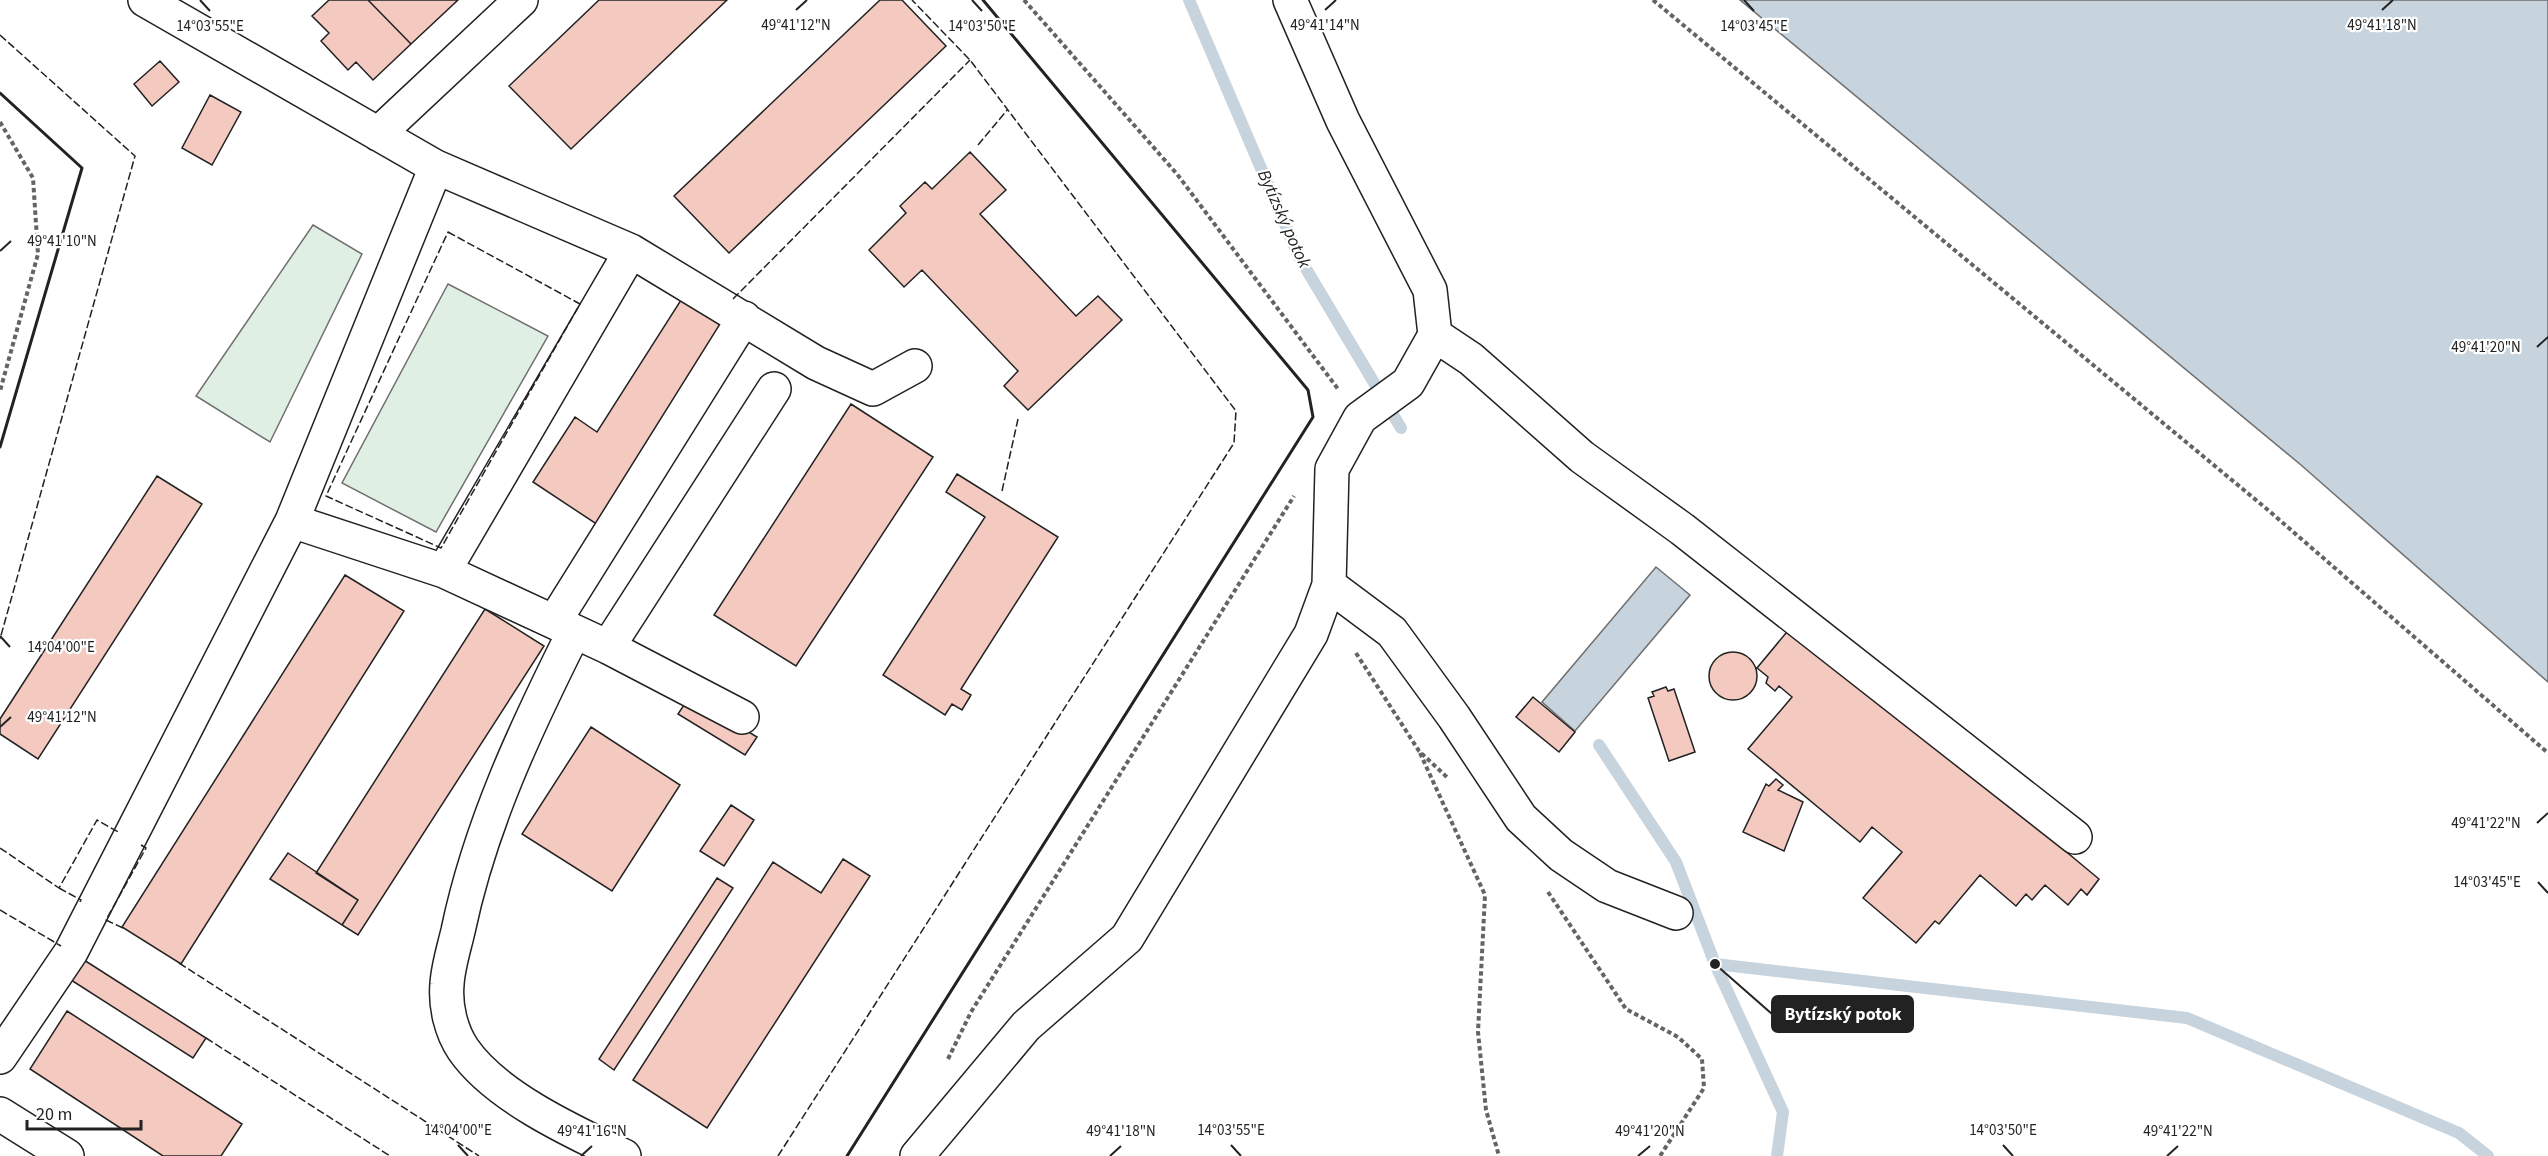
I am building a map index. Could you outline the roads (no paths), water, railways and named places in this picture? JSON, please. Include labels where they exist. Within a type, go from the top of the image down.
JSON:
[{"type":"lane","points":[[145,0],[189,11],[378,134],[436,167],[631,251],[816,363],[873,389],[915,366]]},
{"type":"lane","points":[[378,134],[521,0]]},
{"type":"lane","points":[[917,1156],[1026,1026],[1127,938],[1311,634],[1329,585],[1332,469],[1360,418],[1408,383],[1435,335],[1430,290],[1343,122],[1290,0]]},
{"type":"lane","points":[[0,1057],[71,952],[292,521],[436,167]]},
{"type":"lane","points":[[444,571],[631,251]]},
{"type":"lane","points":[[624,1156],[514,1097],[486,1076],[462,1048],[449,1016],[447,984],[469,879],[564,627],[744,318]]},
{"type":"lane","points":[[1435,335],[1471,359],[1582,457],[1682,528],[2075,837]]},
{"type":"lane","points":[[608,647],[774,389]]},
{"type":"lane","points":[[292,521],[444,571],[608,647],[742,717]]},
{"type":"lane","points":[[1329,585],[1392,633],[1454,717],[1521,818],[1561,855],[1606,886],[1676,913]]},
{"type":"lane","points":[[0,1114],[67,1156]]},
{"type":"waterway","name":"Bytízský potok","points":[[1189,0],[1299,257],[1401,428]]},
{"type":"waterway","name":"Bytízský potok","points":[[1599,745],[1676,862],[1715,964],[1783,1112],[1777,1156]]},
{"type":"waterway","points":[[1715,964],[2187,1018],[2459,1133],[2488,1156]]},
{"type":"place","name":"Bytízský potok","points":[[1715,964]]}]
